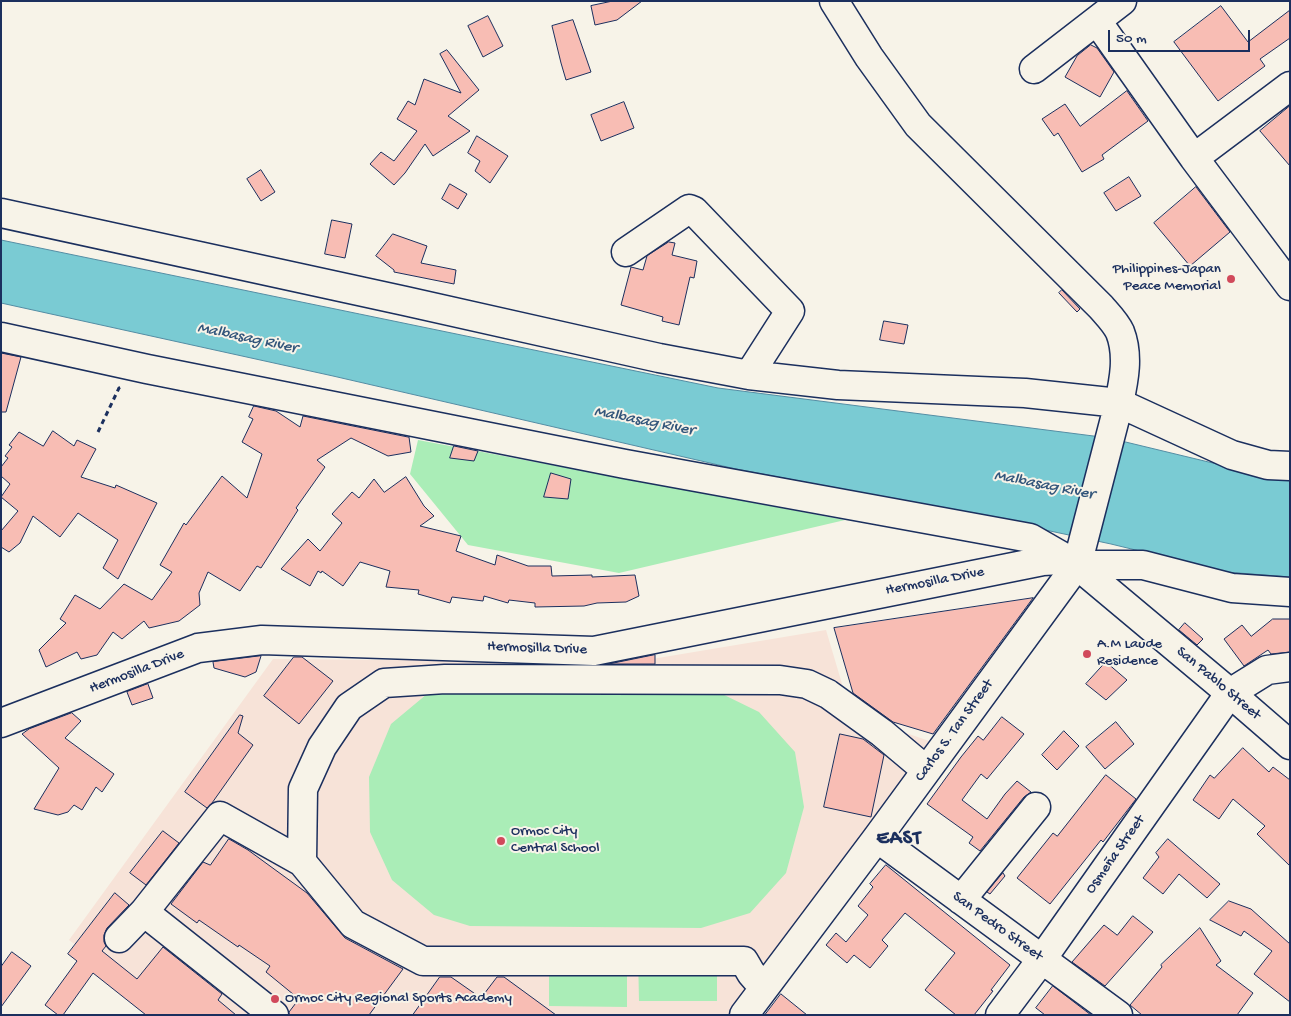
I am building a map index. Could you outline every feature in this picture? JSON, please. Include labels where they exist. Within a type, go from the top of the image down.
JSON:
[{"type":"street","name":"Carlos S. Tan Street","points":[[744,1015],[877,838],[1080,553],[1124,382],[1124,347],[1120,332],[1112,320],[1102,307],[918,125],[869,57],[834,1]]},
{"type":"street","points":[[1034,69],[1122,1]]},
{"type":"street","points":[[1097,21],[1194,158],[1290,286]]},
{"type":"street","points":[[1194,158],[1290,86]]},
{"type":"street","points":[[626,252],[689,209],[694,211],[790,311],[749,375]]},
{"type":"street","points":[[1,213],[405,300],[659,358],[749,375],[838,385],[1025,393],[1116,413],[1232,455],[1268,465],[1290,466]]},
{"type":"street","name":"San Pablo Street","points":[[1,337],[147,369],[634,466],[1030,538],[1080,553],[1230,693],[1290,745]]},
{"type":"street","name":"Hermosilla Drive","points":[[1,723],[198,648],[262,640],[594,651],[1043,561],[1060,560],[1080,553],[1143,565],[1232,588],[1290,592]]},
{"type":"street","points":[[1230,693],[1267,670],[1290,667]]},
{"type":"street","points":[[302,862],[304,789],[322,747],[348,707],[384,684],[454,679],[780,680],[807,684],[828,694],[882,733],[926,770]]},
{"type":"street","name":"Osmeña Street","points":[[1000,1015],[1042,959],[1230,693]]},
{"type":"street","points":[[961,900],[1036,807]]},
{"type":"street","points":[[119,938],[144,912],[220,816],[302,862],[353,924],[423,961],[744,960],[751,973],[764,988]]},
{"type":"street","name":"San Pedro Street","points":[[877,838],[1118,1015]]},
{"type":"street","points":[[144,912],[274,1015]]},
{"type":"path","points":[[98,432],[119,388],[142,378],[147,369]]},
{"type":"shaded area","name":"Ormoc City Central School","points":[[826,630],[851,714],[935,743],[732,1015],[169,1015],[69,940],[273,659],[634,662]]},
{"type":"green space","points":[[418,440],[845,520],[619,573],[468,545],[410,474]]},
{"type":"green space","points":[[478,684],[714,690],[759,712],[795,752],[804,807],[786,873],[750,913],[701,928],[470,926],[434,915],[392,880],[370,832],[369,777],[391,724],[427,694]]},
{"type":"green space","points":[[638,954],[717,954],[717,1001],[639,1001]]},
{"type":"green space","points":[[549,958],[627,960],[627,1007],[549,1006]]},
{"type":"water","name":"Malbasag River","points":[[1,240],[718,388],[1109,438],[1221,465],[1268,479],[1290,480],[1290,577],[1226,572],[1111,544],[947,509],[736,469],[333,376],[1,303]]},
{"type":"building","points":[[613,1],[642,1],[617,20],[595,25],[591,6]]},
{"type":"building","points":[[1221,6],[1248,42],[1290,10],[1290,38],[1260,59],[1265,66],[1218,101],[1174,42]]},
{"type":"building","points":[[488,16],[503,46],[483,57],[468,26]]},
{"type":"building","points":[[573,20],[591,72],[566,80],[552,26]]},
{"type":"building","points":[[1091,45],[1097,48],[1114,72],[1100,97],[1065,77],[1077,56]]},
{"type":"building","points":[[447,50],[479,90],[448,116],[470,131],[433,156],[425,144],[405,173],[394,185],[370,164],[381,152],[394,161],[417,131],[397,119],[408,101],[415,105],[424,79],[461,93],[440,54]]},
{"type":"building","points":[[1127,91],[1148,121],[1102,155],[1104,159],[1082,172],[1058,133],[1054,136],[1042,119],[1065,104],[1080,126]]},
{"type":"building","points":[[624,102],[634,128],[601,141],[591,115]]},
{"type":"building","points":[[1290,106],[1290,166],[1260,131]]},
{"type":"building","points":[[477,136],[508,156],[490,183],[475,171],[480,161],[468,153]]},
{"type":"building","points":[[261,170],[275,192],[261,201],[247,179]]},
{"type":"building","points":[[1129,177],[1141,196],[1116,211],[1104,193]]},
{"type":"building","points":[[450,184],[467,194],[458,209],[442,199]]},
{"type":"building","points":[[1196,187],[1230,232],[1190,266],[1154,223]]},
{"type":"building","points":[[332,220],[352,224],[345,258],[325,254]]},
{"type":"building","points":[[393,234],[427,246],[421,263],[456,270],[454,284],[394,272],[376,256]]},
{"type":"building","points":[[669,242],[675,243],[672,255],[697,261],[694,278],[690,277],[679,325],[662,321],[663,317],[621,305],[631,267],[643,270],[647,256]]},
{"type":"building","points":[[1062,290],[1080,309],[1077,312],[1059,293]]},
{"type":"building","points":[[884,321],[908,325],[904,344],[880,340]]},
{"type":"building","points":[[1,353],[21,357],[6,412],[1,412]]},
{"type":"building","points":[[254,406],[276,411],[300,427],[303,416],[409,437],[411,452],[388,456],[351,438],[317,460],[325,467],[296,508],[298,510],[261,568],[257,566],[240,591],[208,572],[199,593],[200,605],[179,621],[149,628],[144,621],[122,639],[113,632],[97,655],[81,659],[77,652],[46,667],[39,650],[66,623],[60,619],[75,595],[100,609],[124,584],[152,600],[172,572],[160,565],[184,523],[186,525],[222,476],[247,498],[262,454],[242,442],[253,419],[249,417]]},
{"type":"building","points":[[53,431],[74,446],[77,440],[96,449],[81,477],[115,488],[116,485],[157,503],[118,579],[103,568],[118,540],[78,513],[60,537],[33,516],[20,543],[9,552],[1,547],[1,531],[18,511],[1,497],[10,484],[1,476],[1,467],[8,458],[5,456],[12,447],[9,445],[19,432],[43,446]]},
{"type":"building","points":[[454,446],[478,451],[474,461],[450,458]]},
{"type":"building","points":[[551,473],[571,479],[568,499],[544,497]]},
{"type":"building","points":[[406,477],[424,506],[434,516],[420,526],[461,536],[456,551],[495,565],[497,555],[528,566],[551,566],[552,576],[635,575],[639,596],[626,602],[597,603],[584,606],[535,607],[535,603],[509,600],[508,603],[484,596],[483,601],[452,597],[450,603],[418,594],[419,590],[386,587],[390,571],[360,562],[343,586],[322,571],[321,573],[318,571],[310,586],[281,569],[308,539],[320,551],[342,523],[332,514],[352,492],[359,498],[374,479],[384,492]]},
{"type":"building","points":[[1033,598],[933,734],[893,722],[853,693],[834,628]]},
{"type":"building","points":[[1273,619],[1290,619],[1290,652],[1271,654],[1268,650],[1244,666],[1224,639],[1242,625],[1251,636]]},
{"type":"building","points":[[1185,623],[1203,639],[1197,645],[1179,630]]},
{"type":"building","points":[[655,655],[655,664],[609,664]]},
{"type":"building","points":[[261,656],[256,672],[245,677],[214,668],[213,662]]},
{"type":"building","points":[[294,657],[302,657],[333,681],[299,724],[264,696]]},
{"type":"building","points":[[1106,662],[1127,680],[1106,700],[1086,684]]},
{"type":"building","points":[[148,684],[153,698],[132,705],[127,692]]},
{"type":"building","points":[[72,713],[81,721],[65,738],[114,774],[102,792],[96,787],[82,810],[74,805],[68,812],[58,815],[34,809],[59,768],[22,734],[29,729]]},
{"type":"building","points":[[240,715],[243,716],[238,733],[253,745],[207,808],[185,792]]},
{"type":"building","points":[[1002,717],[1024,734],[987,779],[981,774],[962,800],[987,819],[1017,781],[1031,792],[1024,797],[980,851],[969,843],[973,837],[927,804],[978,736],[983,740]]},
{"type":"building","points":[[1116,722],[1134,744],[1105,769],[1086,747]]},
{"type":"building","points":[[1064,731],[1079,746],[1057,770],[1042,755]]},
{"type":"building","points":[[840,734],[863,739],[884,755],[871,817],[824,807]]},
{"type":"building","points":[[1243,748],[1269,772],[1273,767],[1290,780],[1290,866],[1257,834],[1265,826],[1233,799],[1219,819],[1193,800],[1210,775],[1214,778]]},
{"type":"building","points":[[1106,775],[1136,799],[1103,842],[1101,840],[1050,904],[1017,878],[1053,833],[1057,836]]},
{"type":"building","points":[[163,831],[179,843],[146,885],[130,873]]},
{"type":"building","points":[[229,839],[248,850],[307,893],[345,938],[403,969],[369,1015],[289,1015],[289,1012],[299,999],[266,972],[270,966],[199,920],[197,923],[171,904],[203,862],[210,865]]},
{"type":"building","points":[[1168,839],[1220,884],[1207,898],[1179,874],[1163,894],[1143,878],[1159,857],[1156,853]]},
{"type":"building","points":[[886,865],[1010,965],[974,1015],[956,1015],[925,990],[955,953],[905,913],[882,940],[888,946],[870,968],[854,955],[847,963],[826,945],[836,933],[846,942],[868,915],[858,906],[873,887],[870,884]]},
{"type":"building","points":[[1003,873],[1005,876],[990,894],[987,892]]},
{"type":"building","points":[[115,893],[129,905],[107,928],[104,935],[106,946],[102,951],[137,979],[163,947],[222,994],[218,1000],[236,1015],[146,1015],[93,973],[63,1015],[58,1015],[45,1005],[77,961],[68,954]]},
{"type":"building","points":[[1229,901],[1251,909],[1290,944],[1290,1002],[1254,974],[1272,951],[1244,931],[1241,936],[1210,920]]},
{"type":"building","points":[[1133,916],[1153,932],[1105,986],[1072,962],[1104,925],[1117,935]]},
{"type":"building","points":[[1200,928],[1221,961],[1216,965],[1253,993],[1237,1015],[1142,1015],[1130,1005],[1162,967],[1161,965]]},
{"type":"building","points":[[12,952],[31,966],[1,1007],[1,967]]},
{"type":"building","points":[[440,977],[451,977],[481,998],[497,977],[504,977],[556,1015],[413,1015]]},
{"type":"building","points":[[1053,986],[1091,1015],[1045,1015],[1036,1008]]},
{"type":"building","points":[[781,994],[807,1015],[765,1015]]},
{"type":"place","name":"Philippines-Japan Peace Memorial","points":[[1231,279]]},
{"type":"place","name":"A.M Laude Residence","points":[[1087,654]]},
{"type":"place","name":"Ormoc City Central School","points":[[501,841]]},
{"type":"place","name":"Ormoc City Regional Sports Academy","points":[[275,999]]},
{"type":"district","name":"EAST","points":[[899,840]]}]
